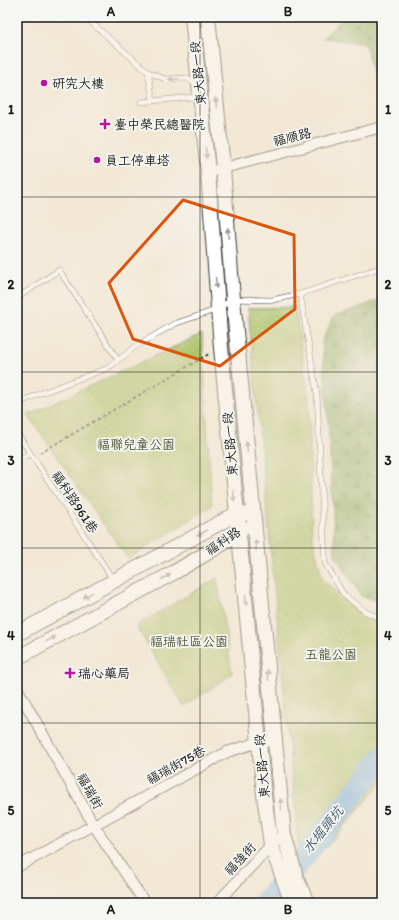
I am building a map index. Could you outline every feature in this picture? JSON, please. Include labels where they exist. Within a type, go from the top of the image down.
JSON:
[{"type":"street","name":"東大路一段","points":[[192,17],[208,172],[221,348],[236,514],[264,795],[271,845],[290,898]]},
{"type":"street","name":"東大路一段","points":[[208,17],[284,835],[296,877],[307,903]]},
{"type":"street","points":[[199,86],[214,85]]},
{"type":"street","name":"福順路","points":[[208,172],[382,127]]},
{"type":"street","name":"福科路","points":[[17,634],[236,514],[254,514]]},
{"type":"street","name":"福科路","points":[[17,658],[173,573],[239,534],[254,514]]},
{"type":"street","name":"福瑞街","points":[[17,688],[93,824],[145,903]]},
{"type":"street","name":"福瑞街75巷","points":[[17,867],[93,824],[227,752],[259,742],[275,741]]},
{"type":"street","name":"福強街","points":[[216,903],[271,845],[284,835]]},
{"type":"lane","points":[[17,23],[23,17]]},
{"type":"lane","points":[[85,17],[148,72],[166,79],[186,78],[199,86],[193,97],[141,102]]},
{"type":"lane","points":[[148,72],[153,101]]},
{"type":"lane","points":[[17,406],[25,400],[39,394],[108,368],[135,347],[174,324],[218,309],[233,299],[272,300],[300,294],[382,268]]},
{"type":"lane","points":[[17,298],[59,270],[118,360]]},
{"type":"lane","points":[[300,294],[317,394],[324,563],[344,594],[366,612],[382,619]]},
{"type":"lane","name":"福科路961巷","points":[[18,433],[114,581]]},
{"type":"lane","points":[[17,461],[30,453]]},
{"type":"path","points":[[30,453],[41,453],[221,348]]},
{"type":"highlighted area","points":[[183,200],[294,235],[295,309],[220,366],[133,339],[109,283]]},
{"type":"green space","points":[[344,17],[382,17],[382,113],[365,44],[323,38]]},
{"type":"green space","points":[[382,299],[382,603],[361,596],[335,555],[328,417],[322,341],[334,316]]},
{"type":"green space","name":"五龍公園","points":[[295,307],[309,399],[312,536],[323,580],[356,610],[382,623],[382,746],[299,852],[248,308]]},
{"type":"green space","name":"福聯兒童公園","points":[[202,334],[212,506],[128,559],[28,415]]},
{"type":"green space","name":"福瑞社區公園","points":[[217,578],[232,674],[184,707],[136,626]]},
{"type":"green space","points":[[382,773],[382,782],[326,848],[318,848]]},
{"type":"waterway","name":"水堀頭坑","points":[[264,903],[308,852],[382,758]]},
{"type":"place","name":"研究大樓","points":[[44,83]]},
{"type":"place","name":"臺中榮民總醫院","points":[[105,124]]},
{"type":"place","name":"員工停車塔","points":[[97,160]]},
{"type":"place","name":"瑞心藥局","points":[[70,673]]}]
